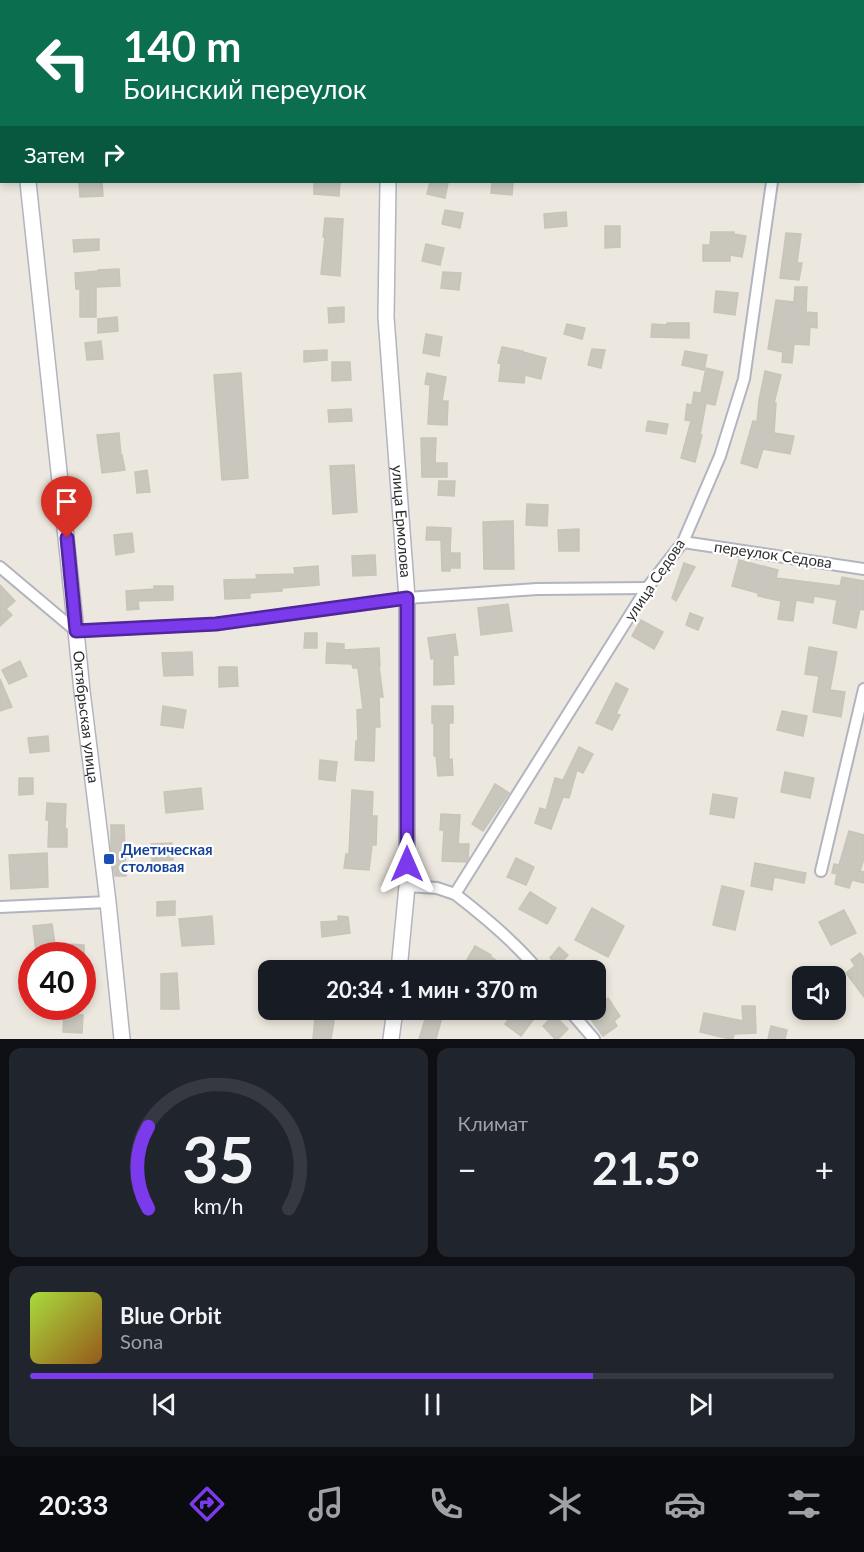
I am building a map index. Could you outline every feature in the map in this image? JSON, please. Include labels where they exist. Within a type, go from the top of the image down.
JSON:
[{"type":"main road","name":"Октябрьская улица","points":[[28,183],[82,691],[122,1039]]},
{"type":"main road","name":"улица Ермолова","points":[[388,183],[386,317],[407,598],[407,886],[400,960]]},
{"type":"main road","points":[[391,1039],[394,1020]]},
{"type":"street","name":"улица Седова","points":[[455,894],[647,588],[683,542],[720,456],[744,379],[772,183]]},
{"type":"street","name":"переулок Седова","points":[[683,542],[864,569]]},
{"type":"street","points":[[0,567],[76,631],[216,624],[407,598],[537,589],[647,588]]},
{"type":"street","points":[[821,871],[864,689]]},
{"type":"street","points":[[407,886],[436,888],[455,894],[486,918],[530,960]]},
{"type":"street","points":[[0,907],[108,902]]},
{"type":"street","points":[[578,1020],[594,1039]]},
{"type":"building","points":[[79,183],[102,183],[103,196],[80,197]]},
{"type":"building","points":[[314,183],[340,183],[339,196],[314,194]]},
{"type":"building","points":[[430,183],[448,183],[445,198],[427,194]]},
{"type":"building","points":[[492,183],[513,183],[512,195],[491,193]]},
{"type":"building","points":[[445,210],[463,213],[460,228],[442,224]]},
{"type":"building","points":[[566,212],[567,226],[545,228],[544,214]]},
{"type":"building","points":[[325,218],[343,219],[340,276],[321,274]]},
{"type":"building","points":[[605,226],[620,226],[620,247],[605,248]]},
{"type":"building","points":[[711,232],[734,232],[734,234],[746,236],[742,257],[730,255],[730,261],[703,261],[703,245],[710,245]]},
{"type":"building","points":[[786,233],[801,234],[797,263],[802,263],[799,280],[780,278]]},
{"type":"building","points":[[99,239],[99,250],[74,252],[73,240]]},
{"type":"building","points":[[426,244],[444,248],[440,265],[422,261]]},
{"type":"building","points":[[119,269],[120,286],[96,287],[96,317],[80,317],[80,289],[76,289],[75,273]]},
{"type":"building","points":[[443,272],[461,273],[459,290],[441,288]]},
{"type":"building","points":[[795,287],[807,287],[806,312],[817,313],[817,328],[810,327],[809,345],[794,344],[792,363],[782,362],[783,352],[768,349],[776,300],[794,302]]},
{"type":"building","points":[[716,291],[738,293],[735,315],[714,312]]},
{"type":"building","points":[[344,307],[344,322],[329,323],[328,308]]},
{"type":"building","points":[[117,317],[118,331],[98,333],[98,319]]},
{"type":"building","points":[[667,323],[689,323],[689,338],[651,337],[652,324],[667,325]]},
{"type":"building","points":[[567,324],[585,328],[582,339],[564,334]]},
{"type":"building","points":[[426,334],[442,337],[439,356],[423,353]]},
{"type":"building","points":[[101,341],[103,359],[87,360],[85,343]]},
{"type":"building","points":[[502,347],[546,358],[541,379],[525,375],[524,383],[499,381],[501,364],[498,363]]},
{"type":"building","points":[[592,349],[605,350],[601,368],[588,365]]},
{"type":"building","points":[[327,350],[327,360],[304,362],[304,351]]},
{"type":"building","points":[[685,351],[707,355],[704,370],[682,365]]},
{"type":"building","points":[[332,362],[350,362],[351,380],[332,381]]},
{"type":"building","points":[[706,368],[723,372],[715,405],[706,403],[700,435],[702,435],[695,462],[681,458],[691,421],[685,420],[687,404],[692,405],[694,392],[701,393]]},
{"type":"building","points":[[765,371],[781,375],[774,403],[776,403],[774,433],[794,436],[790,454],[763,449],[757,468],[741,463],[753,421],[757,422]]},
{"type":"building","points":[[241,373],[248,478],[222,480],[214,375]]},
{"type":"building","points":[[427,373],[446,377],[442,401],[448,401],[447,425],[428,424],[430,385],[425,384]]},
{"type":"building","points":[[351,409],[352,421],[329,422],[328,410]]},
{"type":"building","points":[[648,421],[668,424],[666,434],[646,431]]},
{"type":"building","points":[[119,433],[125,470],[102,473],[97,435]]},
{"type":"building","points":[[421,438],[436,438],[435,463],[447,463],[447,477],[422,477]]},
{"type":"building","points":[[354,465],[357,512],[333,514],[330,466]]},
{"type":"building","points":[[147,470],[150,492],[137,493],[135,472]]},
{"type":"building","points":[[439,481],[455,481],[454,496],[438,495]]},
{"type":"building","points":[[527,504],[548,505],[547,526],[526,525]]},
{"type":"building","points":[[513,521],[514,569],[484,569],[483,522]]},
{"type":"building","points":[[427,527],[451,528],[450,553],[460,553],[460,568],[442,571],[441,540],[426,540]]},
{"type":"building","points":[[579,529],[579,551],[559,551],[558,530]]},
{"type":"building","points":[[132,533],[134,552],[116,555],[114,535]]},
{"type":"building","points":[[375,555],[376,575],[353,576],[352,556]]},
{"type":"building","points":[[739,560],[778,570],[776,578],[840,586],[842,577],[864,581],[864,610],[860,609],[856,628],[833,623],[837,600],[814,596],[813,603],[796,600],[793,621],[778,619],[781,601],[758,596],[758,593],[732,586]]},
{"type":"building","points":[[684,563],[695,567],[676,601],[672,598]]},
{"type":"building","points":[[318,566],[319,585],[250,593],[250,598],[225,599],[224,580],[257,579],[256,575],[295,574],[294,568]]},
{"type":"building","points":[[0,585],[15,601],[6,609],[12,615],[0,626]]},
{"type":"building","points":[[154,586],[173,586],[173,600],[138,601],[139,609],[127,610],[126,591],[154,589]]},
{"type":"building","points":[[508,604],[512,631],[481,635],[478,608]]},
{"type":"building","points":[[690,613],[703,618],[698,630],[686,625]]},
{"type":"building","points":[[641,620],[663,632],[654,649],[632,636]]},
{"type":"building","points":[[305,633],[317,633],[317,648],[304,648]]},
{"type":"building","points":[[455,634],[458,655],[453,655],[454,684],[434,685],[434,658],[431,659],[428,638]]},
{"type":"building","points":[[327,643],[344,644],[344,650],[379,648],[383,697],[379,697],[380,727],[375,727],[374,761],[355,760],[356,741],[358,741],[357,710],[363,709],[358,668],[353,668],[352,664],[326,663]]},
{"type":"building","points":[[809,647],[837,652],[830,690],[845,692],[841,717],[813,712],[819,676],[805,674]]},
{"type":"building","points":[[192,652],[193,675],[164,676],[162,653]]},
{"type":"building","points":[[20,661],[27,676],[9,684],[2,670]]},
{"type":"building","points":[[219,667],[237,667],[238,686],[219,687]]},
{"type":"building","points":[[0,679],[12,707],[0,711]]},
{"type":"building","points":[[616,683],[628,689],[616,714],[620,715],[612,730],[596,723]]},
{"type":"building","points":[[163,706],[186,710],[183,728],[161,725]]},
{"type":"building","points":[[432,706],[453,706],[453,723],[449,723],[449,760],[452,759],[453,775],[438,776],[436,756],[434,756]]},
{"type":"building","points":[[782,711],[807,716],[803,736],[777,730]]},
{"type":"building","points":[[48,736],[49,751],[30,753],[28,738]]},
{"type":"building","points":[[579,747],[593,754],[583,773],[577,770],[569,798],[563,797],[551,829],[535,823],[540,808],[546,810],[555,778],[563,780]]},
{"type":"building","points":[[320,760],[337,762],[335,781],[319,779]]},
{"type":"building","points":[[785,772],[814,778],[810,798],[781,792]]},
{"type":"building","points":[[19,778],[33,778],[33,794],[19,795]]},
{"type":"building","points":[[495,784],[509,793],[483,831],[472,824]]},
{"type":"building","points":[[201,788],[203,809],[166,813],[164,792]]},
{"type":"building","points":[[352,790],[373,792],[372,816],[377,816],[376,845],[372,845],[369,870],[344,868],[346,854],[349,854]]},
{"type":"building","points":[[713,794],[737,798],[734,818],[710,814]]},
{"type":"building","points":[[47,803],[66,804],[67,847],[48,847]]},
{"type":"building","points":[[441,814],[460,815],[458,846],[469,844],[466,862],[442,861],[444,830],[440,830]]},
{"type":"building","points":[[111,825],[124,825],[126,876],[115,876],[111,850]]},
{"type":"building","points":[[849,831],[864,835],[864,859],[860,871],[864,872],[864,883],[852,880],[849,888],[835,884],[837,874],[832,873],[834,864],[839,865]]},
{"type":"building","points":[[172,843],[173,860],[152,861],[151,844]]},
{"type":"building","points":[[47,853],[48,887],[11,889],[9,855]]},
{"type":"building","points":[[516,858],[534,867],[526,885],[507,877]]},
{"type":"building","points":[[755,863],[806,873],[804,883],[774,877],[772,890],[751,886]]},
{"type":"building","points":[[722,886],[744,891],[735,930],[713,925]]},
{"type":"building","points":[[530,892],[556,908],[547,924],[519,909]]},
{"type":"building","points":[[175,901],[175,915],[157,916],[157,902]]},
{"type":"building","points":[[592,908],[624,926],[608,957],[575,940]]},
{"type":"building","points":[[844,910],[856,933],[831,945],[819,922]]},
{"type":"building","points":[[212,916],[214,944],[182,946],[179,919]]},
{"type":"building","points":[[338,916],[348,917],[350,933],[322,937],[321,922],[338,921]]},
{"type":"building","points":[[52,924],[55,942],[35,942],[33,926]]},
{"type":"building","points":[[475,946],[496,960],[467,960]]},
{"type":"building","points":[[559,947],[568,955],[564,960],[550,958]]},
{"type":"building","points":[[860,953],[864,958],[864,997],[846,973],[855,966],[851,960]]},
{"type":"building","points":[[177,973],[179,1009],[161,1009],[161,974]]},
{"type":"building","points":[[608,998],[620,1016],[614,1021],[617,1026],[603,1036],[591,1020],[606,1020],[606,999]]},
{"type":"building","points":[[742,1006],[755,1006],[756,1033],[734,1034],[733,1039],[730,1039],[700,1032],[704,1013],[743,1021]]},
{"type":"building","points":[[64,1020],[83,1020],[82,1033],[63,1032]]},
{"type":"building","points":[[315,1020],[334,1021],[331,1039],[313,1039]]},
{"type":"building","points":[[425,1020],[441,1020],[436,1039],[419,1039]]},
{"type":"building","points":[[508,1020],[533,1020],[521,1036],[505,1024]]},
{"type":"building","points":[[549,1020],[559,1020],[568,1029],[558,1039],[555,1039],[543,1026]]},
{"type":"building","points":[[771,1026],[787,1030],[785,1039],[768,1039]]},
{"type":"place","name":"Диетическая столовая","points":[[109,859]]},
{"type":"route","points":[[67,538],[76,631],[216,624],[407,598],[407,864]]}]
